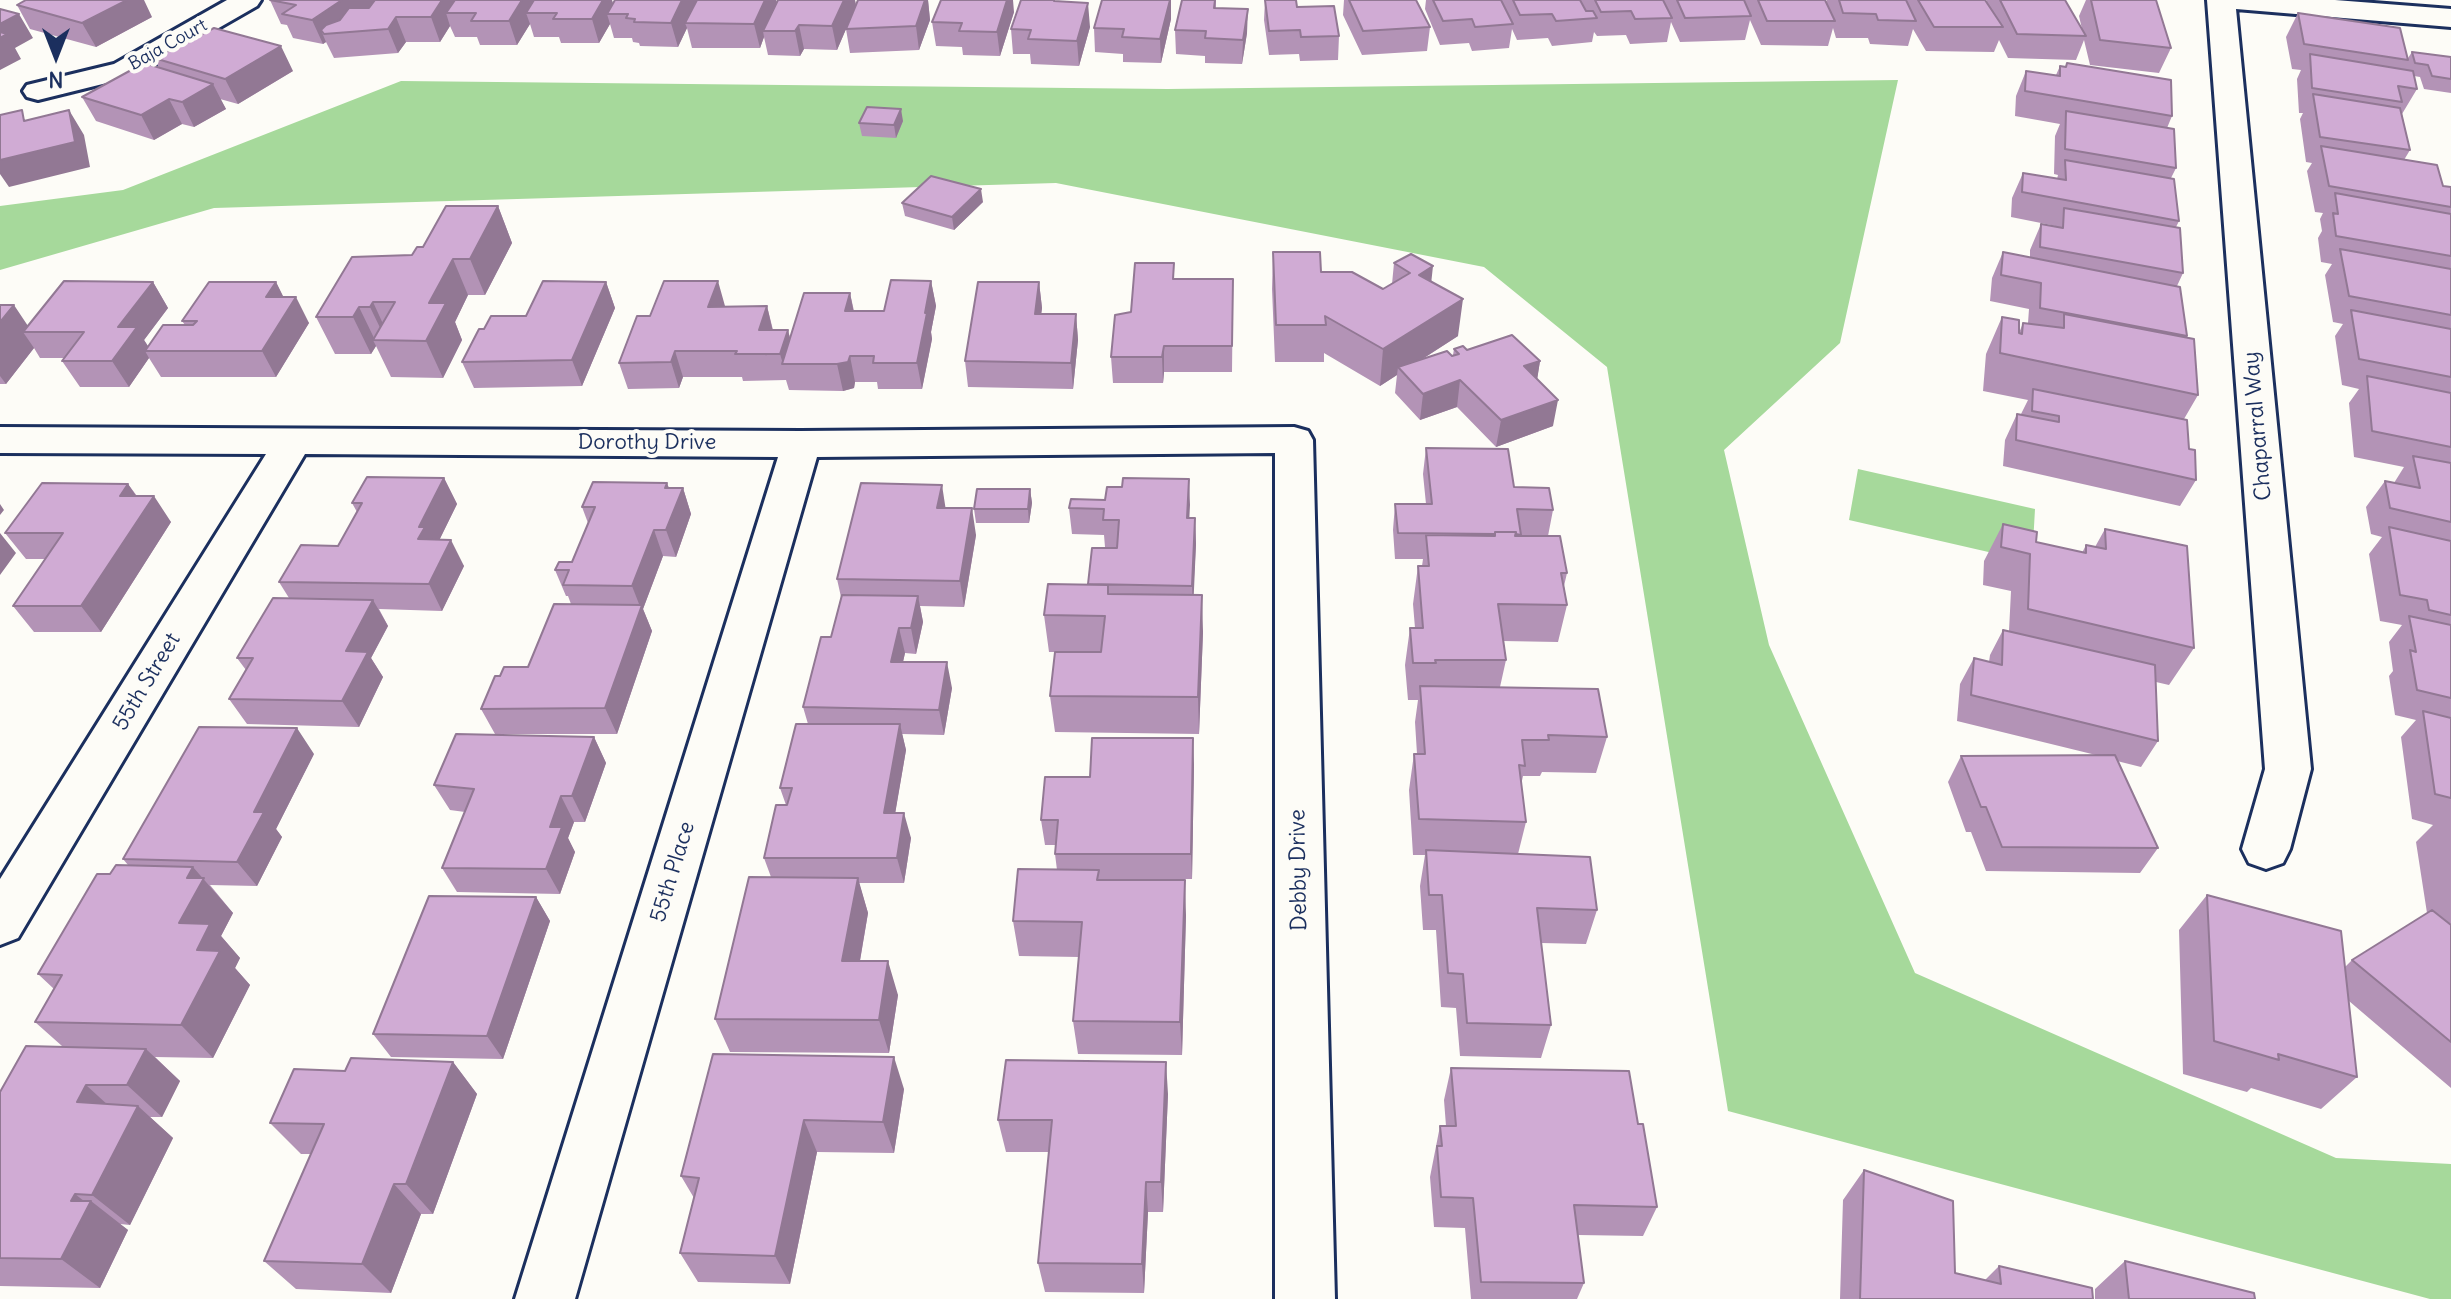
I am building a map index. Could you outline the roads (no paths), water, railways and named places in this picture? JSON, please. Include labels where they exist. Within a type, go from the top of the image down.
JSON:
[{"type":"street","name":"Baja Court","points":[[38,91],[124,70],[247,0]]},
{"type":"street","name":"Chaparral Way","points":[[2221,0],[2288,769],[2266,849]]},
{"type":"street","points":[[2231,0],[2451,18]]},
{"type":"street","name":"Dorothy Drive","points":[[0,440],[801,444],[1294,440]]},
{"type":"street","name":"55th Street","points":[[0,923],[294,440]]},
{"type":"street","name":"Debby Drive","points":[[1294,440],[1305,1299]]},
{"type":"street","name":"55th Place","points":[[545,1299],[801,444]]}]
